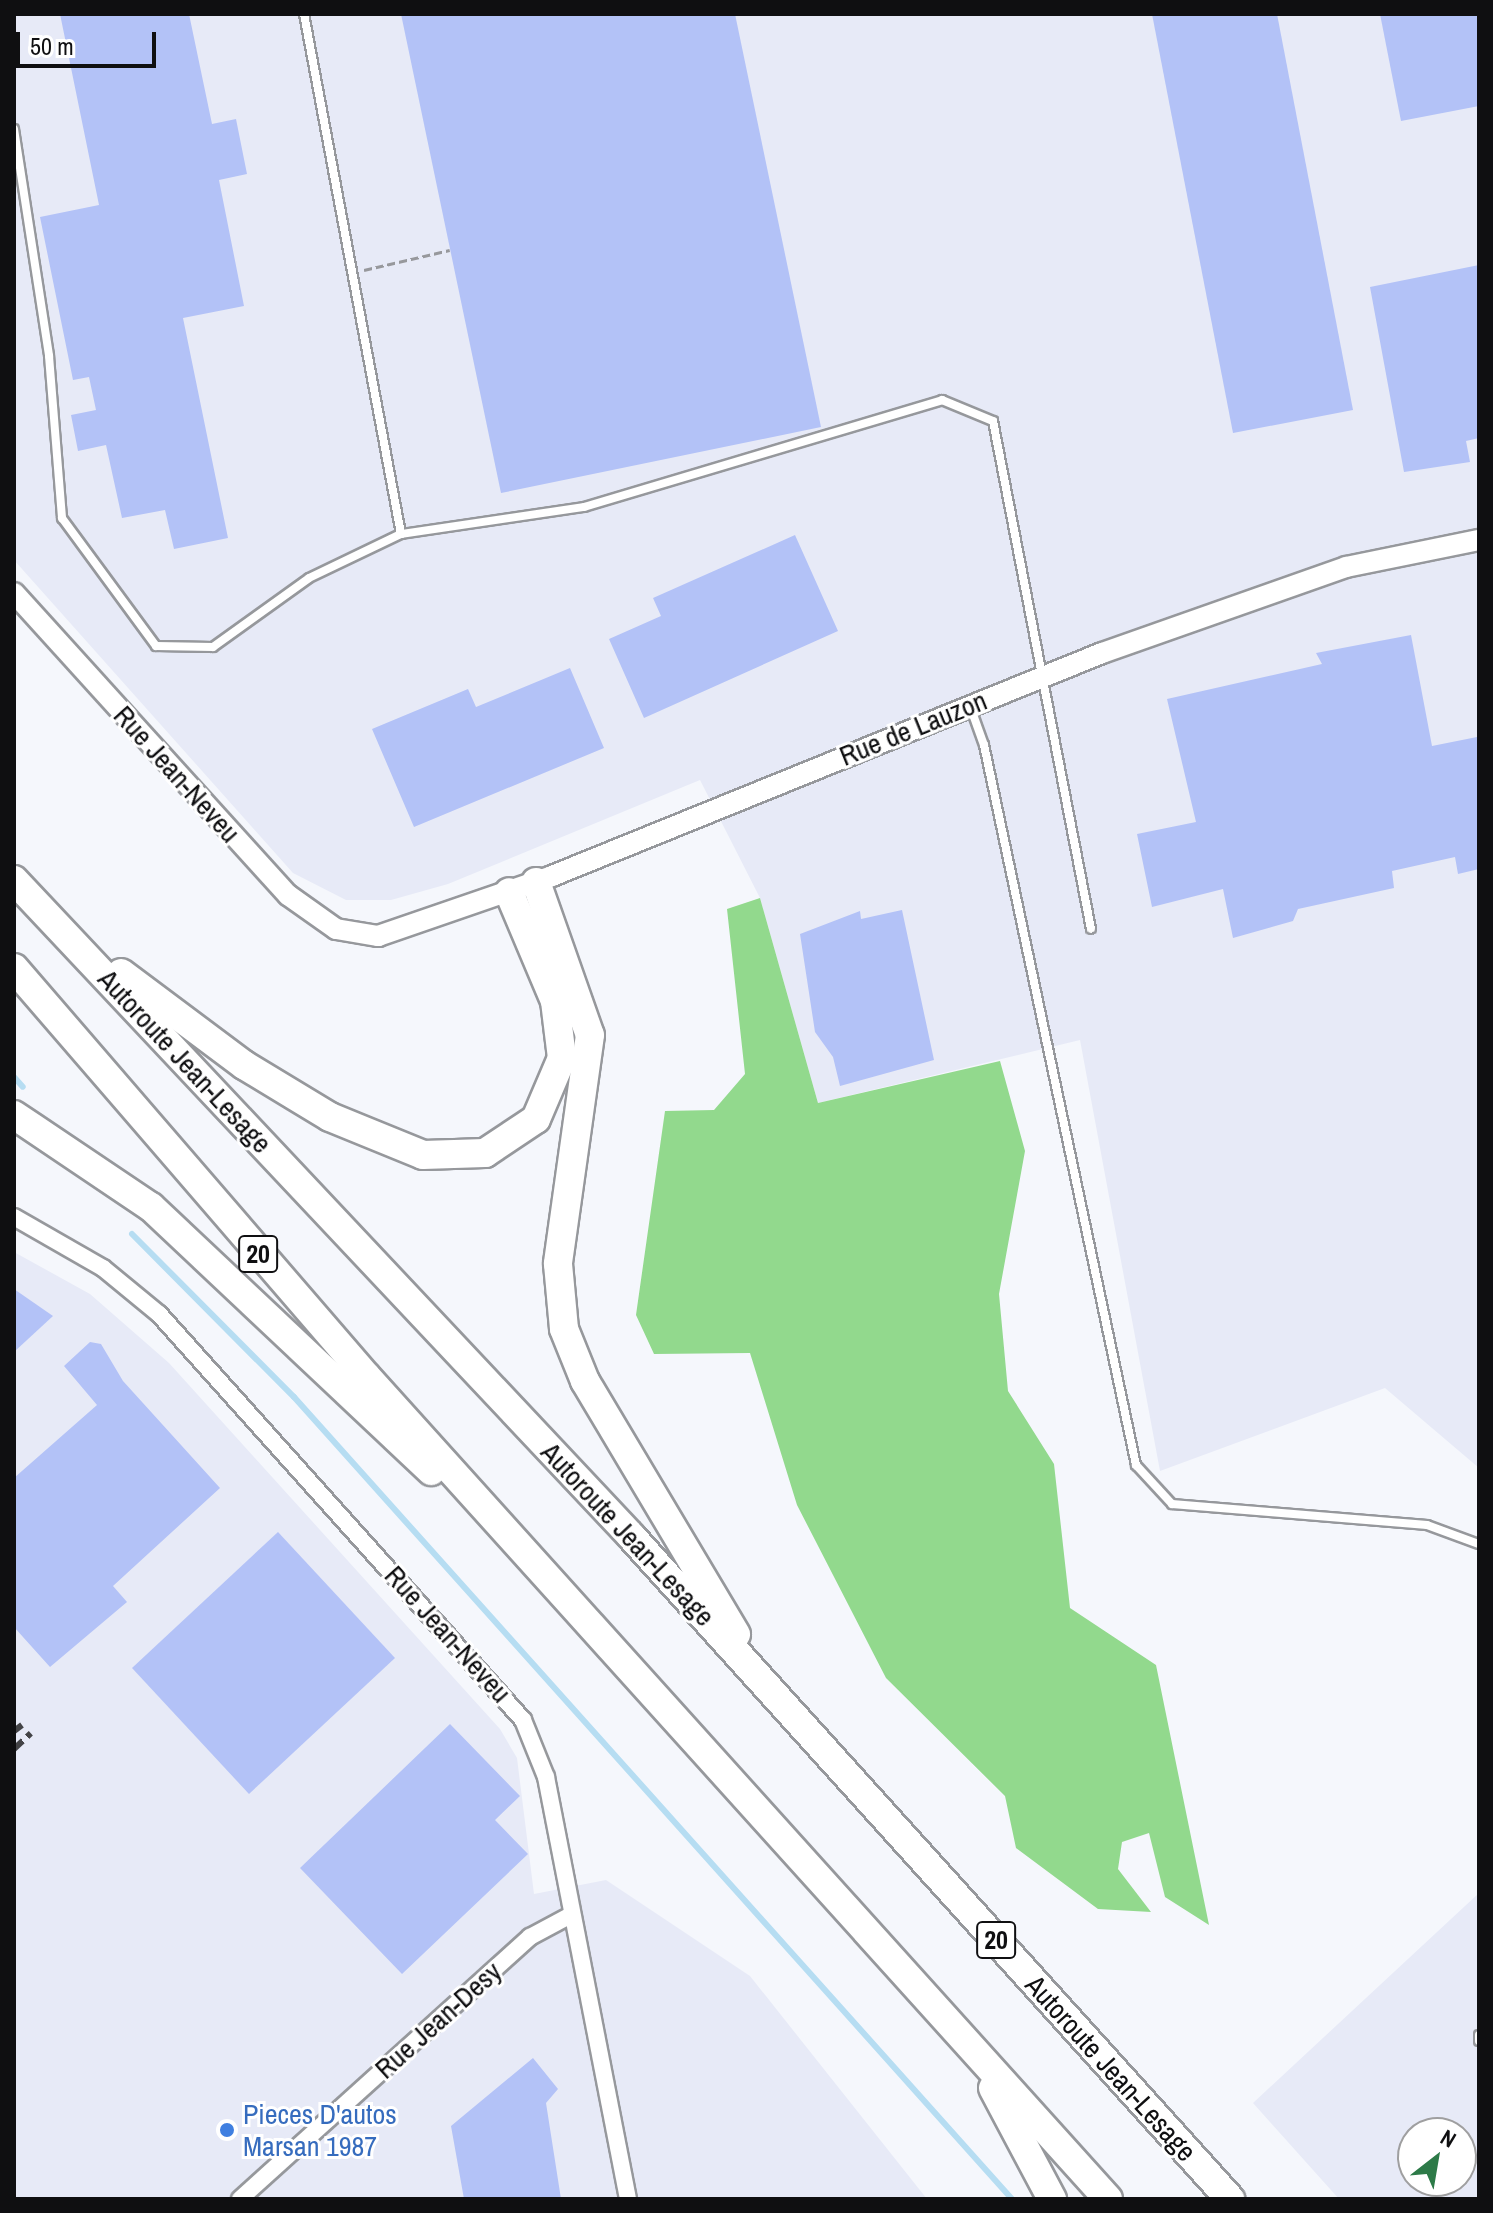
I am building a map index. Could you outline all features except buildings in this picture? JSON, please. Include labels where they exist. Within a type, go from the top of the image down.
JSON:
[{"type":"highway","name":"Autoroute Jean-Lesage","points":[[14,880],[762,1680],[1230,2199]]},
{"type":"highway","points":[[536,882],[590,1035],[558,1264],[564,1329],[585,1381],[762,1680]]},
{"type":"highway","points":[[55,924],[310,1106],[406,1150],[459,1158],[485,1153],[527,1127],[561,1068],[559,1012],[509,892]]},
{"type":"highway","name":"20","points":[[14,968],[509,1535],[1108,2199]]},
{"type":"highway","points":[[14,1115],[151,1207],[391,1437],[509,1535]]},
{"type":"highway","points":[[974,2052],[1052,2199]]},
{"type":"street","name":"Rue de Lauzon","points":[[355,935],[405,931],[536,882],[1043,675],[1346,567],[1479,540]]},
{"type":"street","name":"Rue Jean-Neveu","points":[[14,593],[288,895],[316,919],[355,935]]},
{"type":"street","name":"Rue Jean-Neveu","points":[[14,1217],[103,1268],[159,1314],[509,1700],[542,1763],[628,2199]]},
{"type":"street","name":"Rue Jean-Desy","points":[[240,2199],[530,1937],[571,1915]]},
{"type":"lane","points":[[304,14],[401,534]]},
{"type":"lane","points":[[14,129],[49,356],[62,518],[156,646],[213,647],[309,578],[401,534],[584,507],[942,400],[993,421],[1091,929]]},
{"type":"lane","points":[[969,704],[984,745],[1136,1465],[1172,1504],[1427,1525],[1479,1544]]},
{"type":"path","points":[[353,272],[450,250]]},
{"type":"shaded area","points":[[14,14],[1479,14],[1479,1468],[1385,1388],[1160,1471],[1080,1040],[818,1103],[760,898],[700,780],[448,884],[391,900],[346,900],[293,873],[14,560]]},
{"type":"shaded area","points":[[14,1252],[90,1294],[169,1363],[500,1729],[517,1758],[534,1894],[606,1880],[750,1976],[927,2199],[14,2199]]},
{"type":"shaded area","points":[[1479,1893],[1479,2199],[1339,2199],[1253,2103]]},
{"type":"green space","points":[[760,898],[818,1103],[1000,1061],[1025,1151],[999,1294],[1008,1391],[1054,1464],[1070,1608],[1156,1665],[1209,1925],[1165,1897],[1149,1833],[1122,1842],[1118,1869],[1151,1912],[1098,1909],[1016,1848],[1005,1796],[886,1678],[797,1505],[750,1353],[654,1354],[636,1315],[665,1111],[714,1110],[745,1074],[727,909]]},
{"type":"waterway","points":[[14,1077],[23,1087]]},
{"type":"waterway","points":[[132,1234],[294,1397],[1012,2199]]},
{"type":"railway","points":[[14,1731],[22,1725]]},
{"type":"railway","points":[[14,1749],[31,1733]]},
{"type":"place","name":"Pieces D'autos Marsan 1987","points":[[227,2130]]}]
